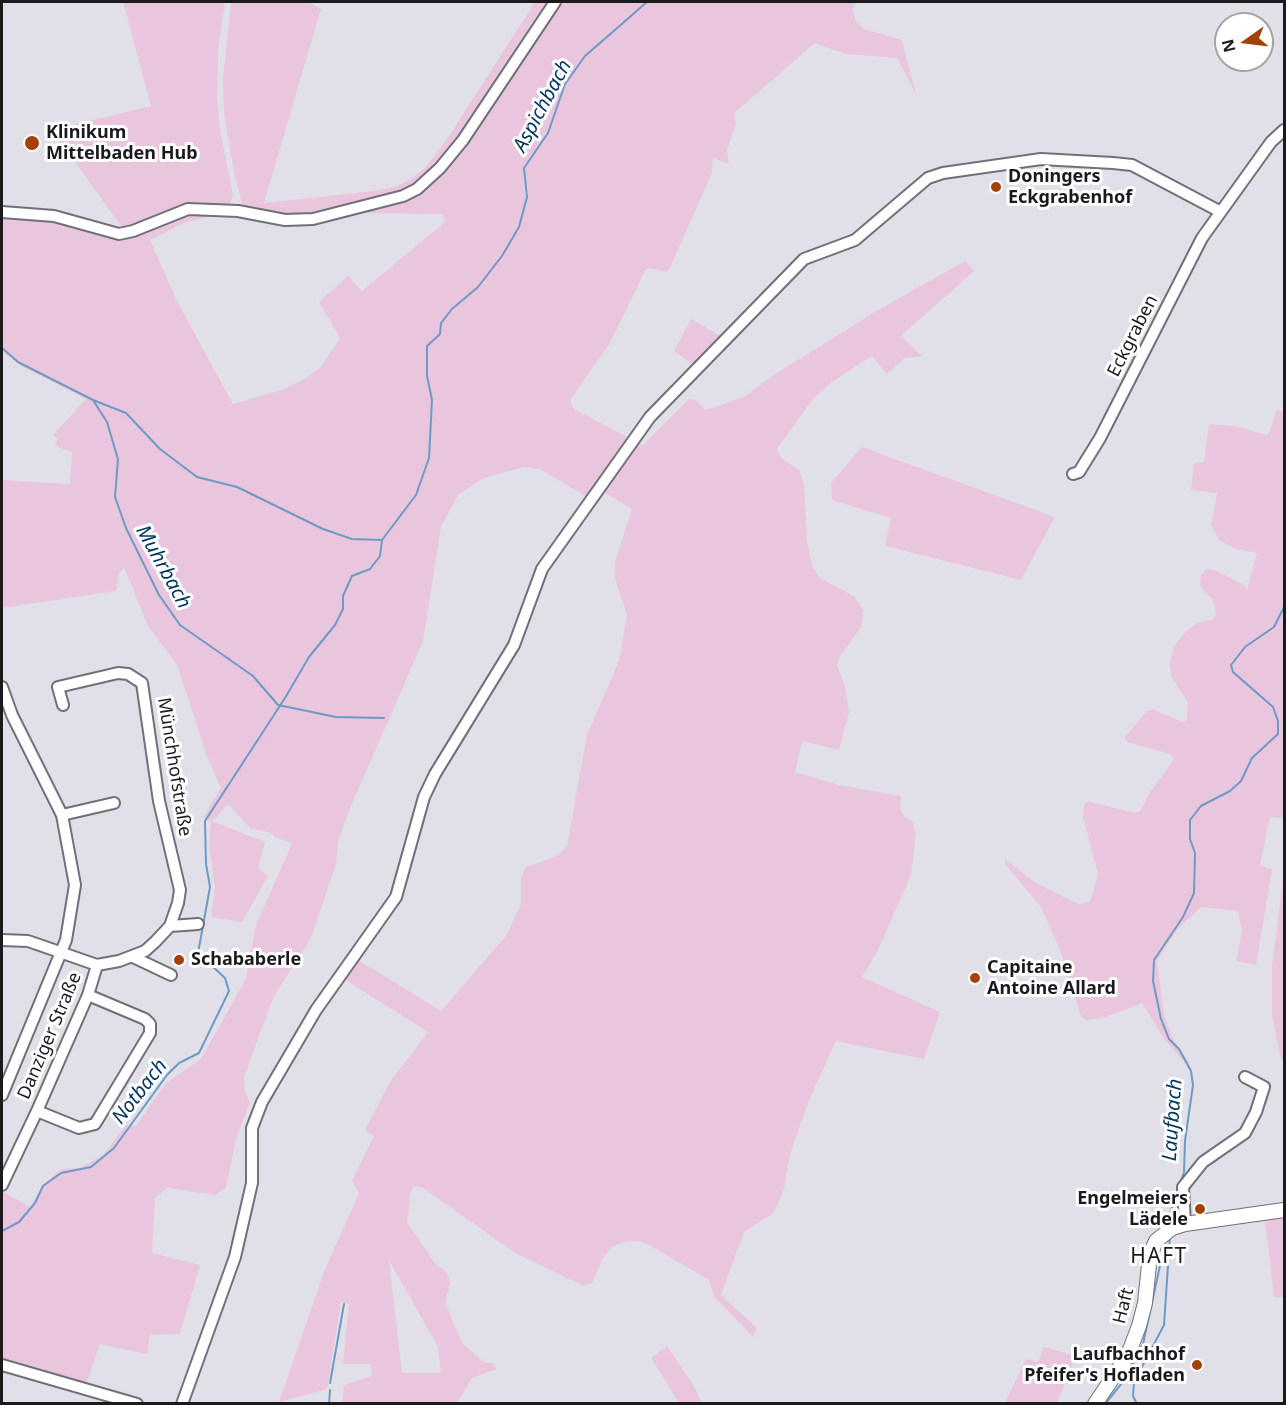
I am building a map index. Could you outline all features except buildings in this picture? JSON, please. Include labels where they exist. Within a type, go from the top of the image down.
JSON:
[{"type":"main road","points":[[1173,1229],[1284,1210]]},
{"type":"main road","name":"Haft","points":[[1095,1404],[1128,1355],[1145,1303],[1150,1255],[1156,1241],[1173,1229]]},
{"type":"street","points":[[2,212],[54,216],[105,232],[119,234],[133,231],[188,209],[238,211],[285,220],[313,219],[403,196],[417,189],[440,168],[463,140],[555,2]]},
{"type":"street","name":"Eckgraben","points":[[1073,474],[1078,472],[1100,438],[1180,278],[1220,211],[1271,142],[1284,130]]},
{"type":"street","points":[[182,1404],[235,1257],[252,1183],[252,1128],[262,1101],[316,1011],[396,897],[424,797],[435,774],[514,645],[542,569],[650,417],[804,259],[812,254],[848,245],[928,178],[943,173],[1041,159],[1113,163],[1143,170],[1220,211]]},
{"type":"street","name":"Münchhofstraße","points":[[63,705],[58,687],[118,673],[128,674],[142,683],[159,801],[180,890],[170,926],[145,951],[133,957],[98,965]]},
{"type":"street","points":[[2,687],[12,716],[62,815],[75,885],[70,923],[61,951],[2,1095]]},
{"type":"street","points":[[62,815],[114,803]]},
{"type":"street","points":[[170,926],[198,924]]},
{"type":"street","points":[[2,940],[28,941],[98,965]]},
{"type":"street","points":[[133,957],[171,975]]},
{"type":"street","name":"Danziger Straße","points":[[2,1185],[37,1111],[88,994],[98,965]]},
{"type":"street","points":[[37,1111],[79,1128],[95,1124],[150,1033],[150,1024],[145,1019],[88,994]]},
{"type":"street","name":"Haft","points":[[1173,1229],[1183,1187],[1187,1180],[1203,1162],[1245,1133],[1256,1112],[1264,1086],[1245,1077]]},
{"type":"street","points":[[2,1365],[137,1404]]},
{"type":"shaded area","points":[[123,2],[225,2],[218,52],[217,101],[221,136],[233,195],[230,205],[202,205],[140,226],[115,230],[121,226],[52,130],[151,106]]},
{"type":"shaded area","points":[[231,2],[309,2],[321,9],[264,203],[374,191],[395,187],[409,180],[425,168],[447,139],[535,2],[553,2],[448,155],[413,187],[400,194],[312,215],[290,216],[243,207],[234,173],[224,113],[223,77]]},
{"type":"shaded area","points":[[558,2],[856,2],[853,9],[855,20],[864,29],[902,40],[916,94],[897,58],[845,54],[815,43],[734,113],[736,124],[727,150],[729,164],[713,158],[712,173],[670,268],[666,272],[646,269],[610,343],[570,400],[574,409],[631,439],[592,500],[540,469],[524,467],[484,478],[458,495],[441,527],[423,641],[348,813],[338,842],[336,864],[311,938],[273,998],[244,1077],[245,1092],[250,1102],[236,1139],[226,1188],[215,1195],[167,1188],[155,1198],[152,1253],[200,1265],[180,1334],[150,1335],[147,1354],[100,1344],[85,1388],[2,1362],[2,1191],[30,1207],[44,1184],[61,1169],[80,1168],[103,1155],[126,1125],[136,1126],[166,1083],[201,1059],[246,979],[256,925],[292,843],[275,837],[271,833],[250,828],[228,804],[212,821],[265,842],[258,868],[268,876],[242,922],[211,917],[215,888],[209,843],[211,821],[203,817],[221,788],[207,756],[177,665],[148,626],[124,567],[120,572],[116,591],[2,608],[2,480],[70,484],[72,452],[55,446],[58,438],[53,435],[86,399],[21,366],[2,351],[2,215],[57,220],[106,235],[177,215],[220,212],[270,222],[211,216],[184,223],[150,240],[178,303],[233,404],[281,390],[303,380],[321,367],[340,338],[319,302],[348,276],[362,291],[446,221],[442,214],[354,213],[409,197],[490,106],[510,80]]},
{"type":"shaded area","points":[[965,261],[974,271],[901,336],[922,356],[905,358],[887,374],[872,356],[832,382],[812,400],[777,449],[781,458],[799,470],[804,484],[807,540],[812,565],[820,578],[855,597],[863,610],[861,627],[839,658],[837,666],[845,686],[849,712],[839,750],[802,741],[795,772],[839,785],[901,796],[900,809],[904,816],[912,821],[916,833],[911,875],[878,950],[862,977],[940,1012],[924,1059],[836,1041],[810,1098],[790,1154],[784,1189],[774,1213],[744,1232],[721,1295],[757,1328],[753,1337],[714,1296],[709,1280],[649,1245],[639,1241],[623,1242],[612,1247],[603,1258],[592,1283],[584,1286],[517,1254],[423,1188],[415,1186],[411,1190],[407,1222],[434,1262],[448,1274],[450,1284],[445,1302],[462,1343],[484,1362],[494,1364],[496,1369],[472,1378],[457,1403],[342,1403],[344,1385],[372,1376],[371,1364],[343,1364],[349,1304],[341,1302],[327,1389],[279,1402],[325,1269],[359,1193],[352,1181],[374,1136],[365,1130],[390,1082],[428,1032],[341,977],[355,958],[441,1011],[506,936],[521,904],[521,877],[526,867],[557,856],[567,846],[587,735],[619,661],[627,615],[615,579],[615,562],[632,509],[602,491],[636,440],[643,445],[689,399],[695,400],[706,410],[744,397],[772,376],[880,309]],"holes":[[[389,1260],[438,1347],[441,1373],[402,1373]]]},
{"type":"shaded area","points":[[691,319],[724,338],[695,366],[674,351]]},
{"type":"shaded area","points":[[1277,410],[1284,412],[1284,818],[1270,817],[1260,865],[1272,870],[1256,965],[1236,961],[1242,931],[1238,911],[1201,907],[1177,930],[1157,961],[1164,1016],[1174,1041],[1190,1063],[1186,1064],[1165,1040],[1142,1003],[1103,1018],[1087,1020],[1081,1017],[1060,950],[1041,907],[1005,864],[1005,859],[1036,883],[1078,904],[1090,902],[1098,874],[1083,818],[1084,805],[1087,801],[1135,813],[1140,811],[1174,759],[1170,754],[1127,742],[1125,737],[1147,711],[1153,709],[1182,722],[1187,720],[1188,703],[1171,676],[1170,663],[1173,648],[1185,632],[1197,623],[1212,620],[1216,615],[1214,602],[1200,586],[1201,575],[1206,569],[1215,570],[1244,585],[1247,590],[1257,553],[1235,549],[1219,540],[1211,525],[1217,493],[1191,490],[1194,463],[1204,462],[1209,424],[1236,426],[1268,435]]},
{"type":"shaded area","points":[[862,447],[1055,517],[1021,580],[885,546],[891,518],[832,500],[831,483]]},
{"type":"shaded area","points":[[1284,872],[1284,1060],[1281,1060],[1272,1016],[1272,966]]},
{"type":"shaded area","points":[[1284,1218],[1284,1297],[1274,1297],[1265,1219]]},
{"type":"shaded area","points":[[667,1346],[694,1386],[702,1403],[679,1403],[651,1358]]},
{"type":"shaded area","points":[[1044,1347],[1076,1356],[1057,1403],[1005,1403],[1026,1359],[1038,1362]]},
{"type":"waterway","name":"Aspichbach","points":[[2,1231],[19,1222],[35,1203],[43,1186],[61,1173],[91,1167],[114,1148],[167,1075],[179,1063],[199,1053],[229,991],[225,978],[198,953],[210,887],[206,864],[205,821],[309,657],[335,625],[343,609],[343,596],[352,576],[370,569],[380,556],[382,540],[416,495],[429,458],[432,400],[427,376],[427,346],[440,334],[441,323],[452,309],[478,287],[502,256],[519,227],[527,197],[524,168],[548,133],[565,84],[585,56],[647,2]]},
{"type":"waterway","name":"Muhrbach","points":[[2,348],[18,362],[93,400],[107,422],[118,459],[115,497],[126,528],[159,595],[180,625],[253,676],[278,705]]},
{"type":"waterway","name":"Muhrbach","points":[[93,400],[126,413],[160,449],[197,477],[237,487],[323,529],[352,539],[382,540]]},
{"type":"waterway","name":"Laufbach","points":[[1170,1225],[1170,1213],[1184,1172],[1185,1141],[1193,1085],[1191,1071],[1179,1049],[1169,1039],[1161,1019],[1153,981],[1154,960],[1183,917],[1194,893],[1195,853],[1190,839],[1190,820],[1201,806],[1230,791],[1241,781],[1252,758],[1278,734],[1278,721],[1273,707],[1233,672],[1231,665],[1245,647],[1274,627],[1284,607]]},
{"type":"waterway","points":[[278,705],[336,717],[384,718]]},
{"type":"waterway","name":"Laufbach","points":[[1137,1404],[1133,1396],[1134,1382],[1164,1325],[1170,1236]]},
{"type":"waterway","points":[[1105,1404],[1126,1378],[1143,1344],[1161,1261],[1170,1257]]},
{"type":"waterway","points":[[330,1383],[344,1304]]},
{"type":"waterway","points":[[329,1404],[330,1390]]},
{"type":"place","name":"Klinikum Mittelbaden Hub","points":[[32,143]]},
{"type":"place","name":"Doningers Eckgrabenhof","points":[[996,187]]},
{"type":"place","name":"Schababerle","points":[[179,960]]},
{"type":"place","name":"Capitaine Antoine Allard","points":[[975,978]]},
{"type":"place","name":"Engelmeiers Lädele","points":[[1200,1209]]},
{"type":"place","name":"Laufbachhof Pfeifer's Hofladen","points":[[1197,1365]]},
{"type":"district","name":"HAFT","points":[[1159,1257]]},
{"type":"water label","name":"Notbach","points":[[140,1092]]}]
